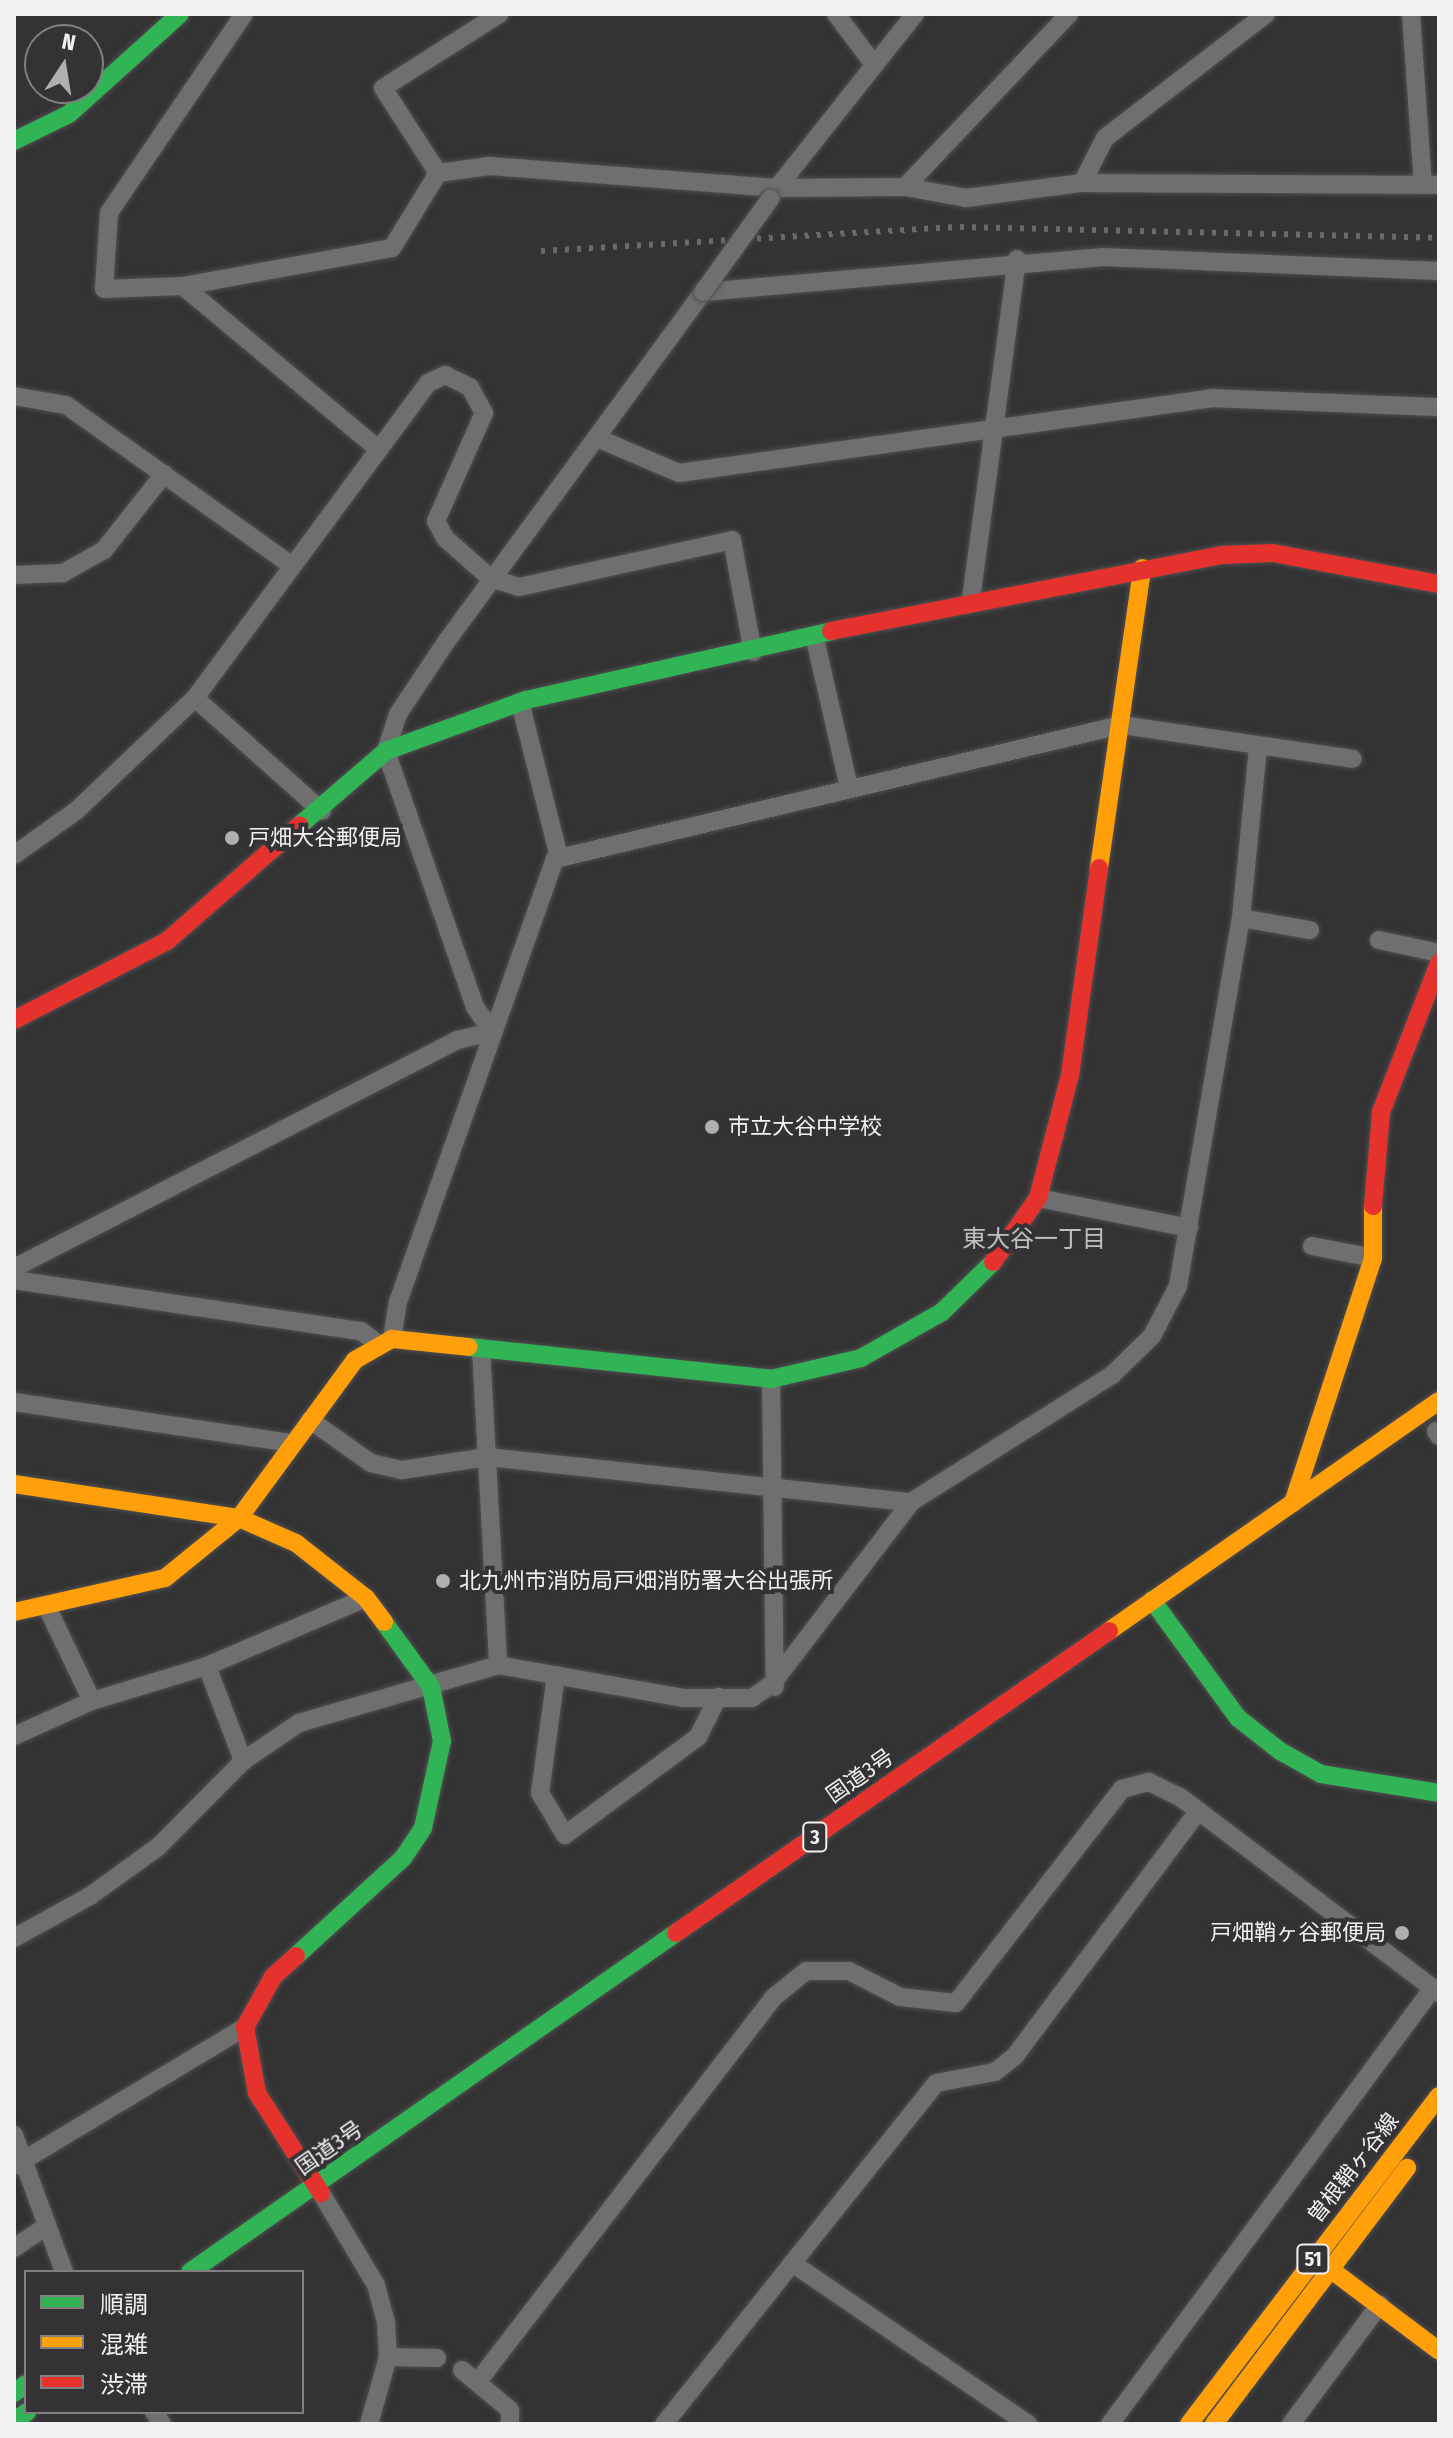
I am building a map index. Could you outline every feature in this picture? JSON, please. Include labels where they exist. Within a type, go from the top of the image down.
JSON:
[{"type":"main road","points":[[14,141],[69,114],[180,14]]},
{"type":"main road","points":[[14,1020],[167,941],[322,811],[386,751],[520,702],[815,639],[971,599],[1142,568],[1273,553],[1439,584]]},
{"type":"main road","points":[[14,1612],[165,1578],[239,1518],[355,1360],[385,1342],[481,1348],[771,1379],[861,1358],[919,1328],[987,1270],[1038,1198],[1070,1075],[1142,568]]},
{"type":"main road","points":[[1293,1503],[1373,1258],[1373,1158],[1381,1112],[1439,963]]},
{"type":"main road","name":"国道3号","points":[[228,2270],[321,2194],[1152,1600],[1439,1401]]},
{"type":"main road","points":[[14,1484],[239,1518],[296,1543],[366,1598],[431,1687],[442,1741],[423,1828],[403,1858],[273,1977],[245,2027],[257,2093],[321,2194]]},
{"type":"main road","name":"国道3号","points":[[193,2270],[321,2194],[1293,1529]]},
{"type":"main road","points":[[1152,1600],[1238,1718],[1280,1751],[1321,1774],[1439,1793]]},
{"type":"main road","name":"曽根鞘ヶ谷線","points":[[1189,2424],[1439,2096]]},
{"type":"main road","name":"曽根鞘ヶ谷線","points":[[1214,2424],[1439,2126]]},
{"type":"main road","points":[[1314,2257],[1439,2351]]},
{"type":"street","points":[[244,14],[109,213],[104,289],[183,286],[392,248],[438,173]]},
{"type":"street","points":[[438,173],[383,88],[499,14]]},
{"type":"street","points":[[836,14],[872,62]]},
{"type":"street","points":[[492,1032],[475,1007],[386,751],[398,714],[490,578],[597,438],[773,193],[872,62],[915,14]]},
{"type":"street","points":[[905,187],[1069,14]]},
{"type":"street","points":[[1082,183],[1105,138],[1266,14]]},
{"type":"street","points":[[438,173],[490,166],[773,193],[905,187],[966,198],[1082,183],[1431,185],[1411,14]]},
{"type":"street","points":[[703,292],[1017,259],[1439,271]]},
{"type":"street","points":[[971,599],[1017,259]]},
{"type":"street","points":[[183,286],[378,449]]},
{"type":"street","points":[[14,855],[77,810],[195,698],[290,564],[428,383],[445,375],[470,387],[484,413],[436,521],[445,538],[490,578],[519,587],[732,540],[753,652]]},
{"type":"street","points":[[14,396],[66,405],[290,564]]},
{"type":"street","points":[[597,438],[679,473],[996,425],[1213,398],[1439,407]]},
{"type":"street","points":[[14,575],[63,573],[104,550],[164,474]]},
{"type":"street","points":[[815,639],[849,788]]},
{"type":"street","points":[[195,698],[322,811]]},
{"type":"street","points":[[14,1280],[361,1331],[385,1342],[492,1032],[559,857],[520,702]]},
{"type":"street","points":[[559,857],[1121,725],[1353,759]]},
{"type":"street","points":[[14,1938],[90,1896],[158,1847],[243,1761],[299,1723],[498,1665],[718,1697],[752,1698],[775,1687],[911,1502],[1112,1375],[1152,1336],[1178,1286],[1241,918],[1258,747]]},
{"type":"street","points":[[1241,918],[1310,930]]},
{"type":"street","points":[[1379,940],[1439,953]]},
{"type":"street","points":[[14,1268],[457,1040],[492,1032]]},
{"type":"street","points":[[1038,1198],[1189,1228]]},
{"type":"street","points":[[1312,1246],[1373,1258]]},
{"type":"street","points":[[481,1348],[498,1665]]},
{"type":"street","points":[[771,1379],[775,1687]]},
{"type":"street","points":[[14,1402],[292,1443]]},
{"type":"street","points":[[310,1420],[371,1463],[402,1470],[487,1457],[774,1482],[911,1502]]},
{"type":"street","points":[[14,1736],[92,1701],[207,1666],[366,1598]]},
{"type":"street","points":[[46,1605],[92,1701]]},
{"type":"street","points":[[207,1666],[243,1761]]},
{"type":"street","points":[[556,1675],[540,1793],[565,1835],[698,1737],[718,1697]]},
{"type":"street","points":[[479,2380],[774,1997],[806,1971],[849,1971],[900,1997],[956,2003],[1122,1789],[1149,1782],[1198,1811],[1436,1990],[1110,2424]]},
{"type":"street","points":[[664,2424],[936,2083],[995,2072],[1015,2056],[1198,1811]]},
{"type":"street","points":[[19,2162],[245,2027]]},
{"type":"street","points":[[14,2135],[19,2162],[63,2270]]},
{"type":"street","points":[[321,2194],[376,2285],[388,2357],[369,2424]]},
{"type":"street","points":[[14,2248],[47,2226]]},
{"type":"street","points":[[792,2263],[1028,2424]]},
{"type":"street","points":[[1291,2424],[1380,2304]]},
{"type":"street","points":[[388,2357],[437,2358]]},
{"type":"street","points":[[462,2370],[479,2380],[510,2410],[510,2424]]},
{"type":"railway","points":[[541,251],[960,227],[1439,238]]},
{"type":"traffic: fast","points":[[14,141],[69,114],[180,14]]},
{"type":"traffic: fast","points":[[300,825],[386,751],[526,700],[831,631]]},
{"type":"traffic: fast","points":[[469,1347],[771,1379],[861,1358],[942,1312],[993,1262]]},
{"type":"traffic: fast","points":[[1152,1600],[1238,1718],[1280,1751],[1321,1774],[1439,1793]]},
{"type":"traffic: fast","points":[[296,1956],[403,1858],[423,1828],[442,1741],[431,1687],[384,1622]]},
{"type":"traffic: fast","points":[[193,2270],[676,1933]]},
{"type":"traffic: fast","points":[[14,2393],[24,2386]]},
{"type":"traffic: fast","points":[[14,2421],[24,2414]]},
{"type":"traffic: slow","points":[[1099,868],[1142,568]]},
{"type":"traffic: slow","points":[[1293,1503],[1373,1258],[1373,1206]]},
{"type":"traffic: slow","points":[[14,1612],[165,1578],[239,1518],[355,1360],[392,1339],[469,1347]]},
{"type":"traffic: slow","points":[[1109,1631],[1439,1401]]},
{"type":"traffic: slow","points":[[14,1484],[239,1518],[296,1543],[366,1598],[384,1622]]},
{"type":"traffic: slow","points":[[1189,2424],[1439,2096]]},
{"type":"traffic: slow","points":[[1214,2424],[1407,2168]]},
{"type":"traffic: slow","points":[[1314,2257],[1439,2351]]},
{"type":"traffic: jam","points":[[831,631],[1221,555],[1273,553],[1439,584]]},
{"type":"traffic: jam","points":[[14,1020],[167,941],[300,825]]},
{"type":"traffic: jam","points":[[993,1262],[1038,1198],[1070,1075],[1099,868]]},
{"type":"traffic: jam","points":[[1373,1206],[1381,1112],[1439,963]]},
{"type":"traffic: jam","points":[[676,1933],[1109,1631]]},
{"type":"traffic: jam","points":[[296,1956],[273,1977],[245,2027],[257,2093],[321,2193]]},
{"type":"place","name":"戸畑大谷郵便局","points":[[232,838]]},
{"type":"place","name":"市立大谷中学校","points":[[712,1127]]},
{"type":"place","name":"北九州市消防局戸畑消防署大谷出張所","points":[[443,1581]]},
{"type":"place","name":"戸畑鞘ヶ谷郵便局","points":[[1402,1933]]},
{"type":"district","name":"東大谷一丁目","points":[[1034,1240]]}]
